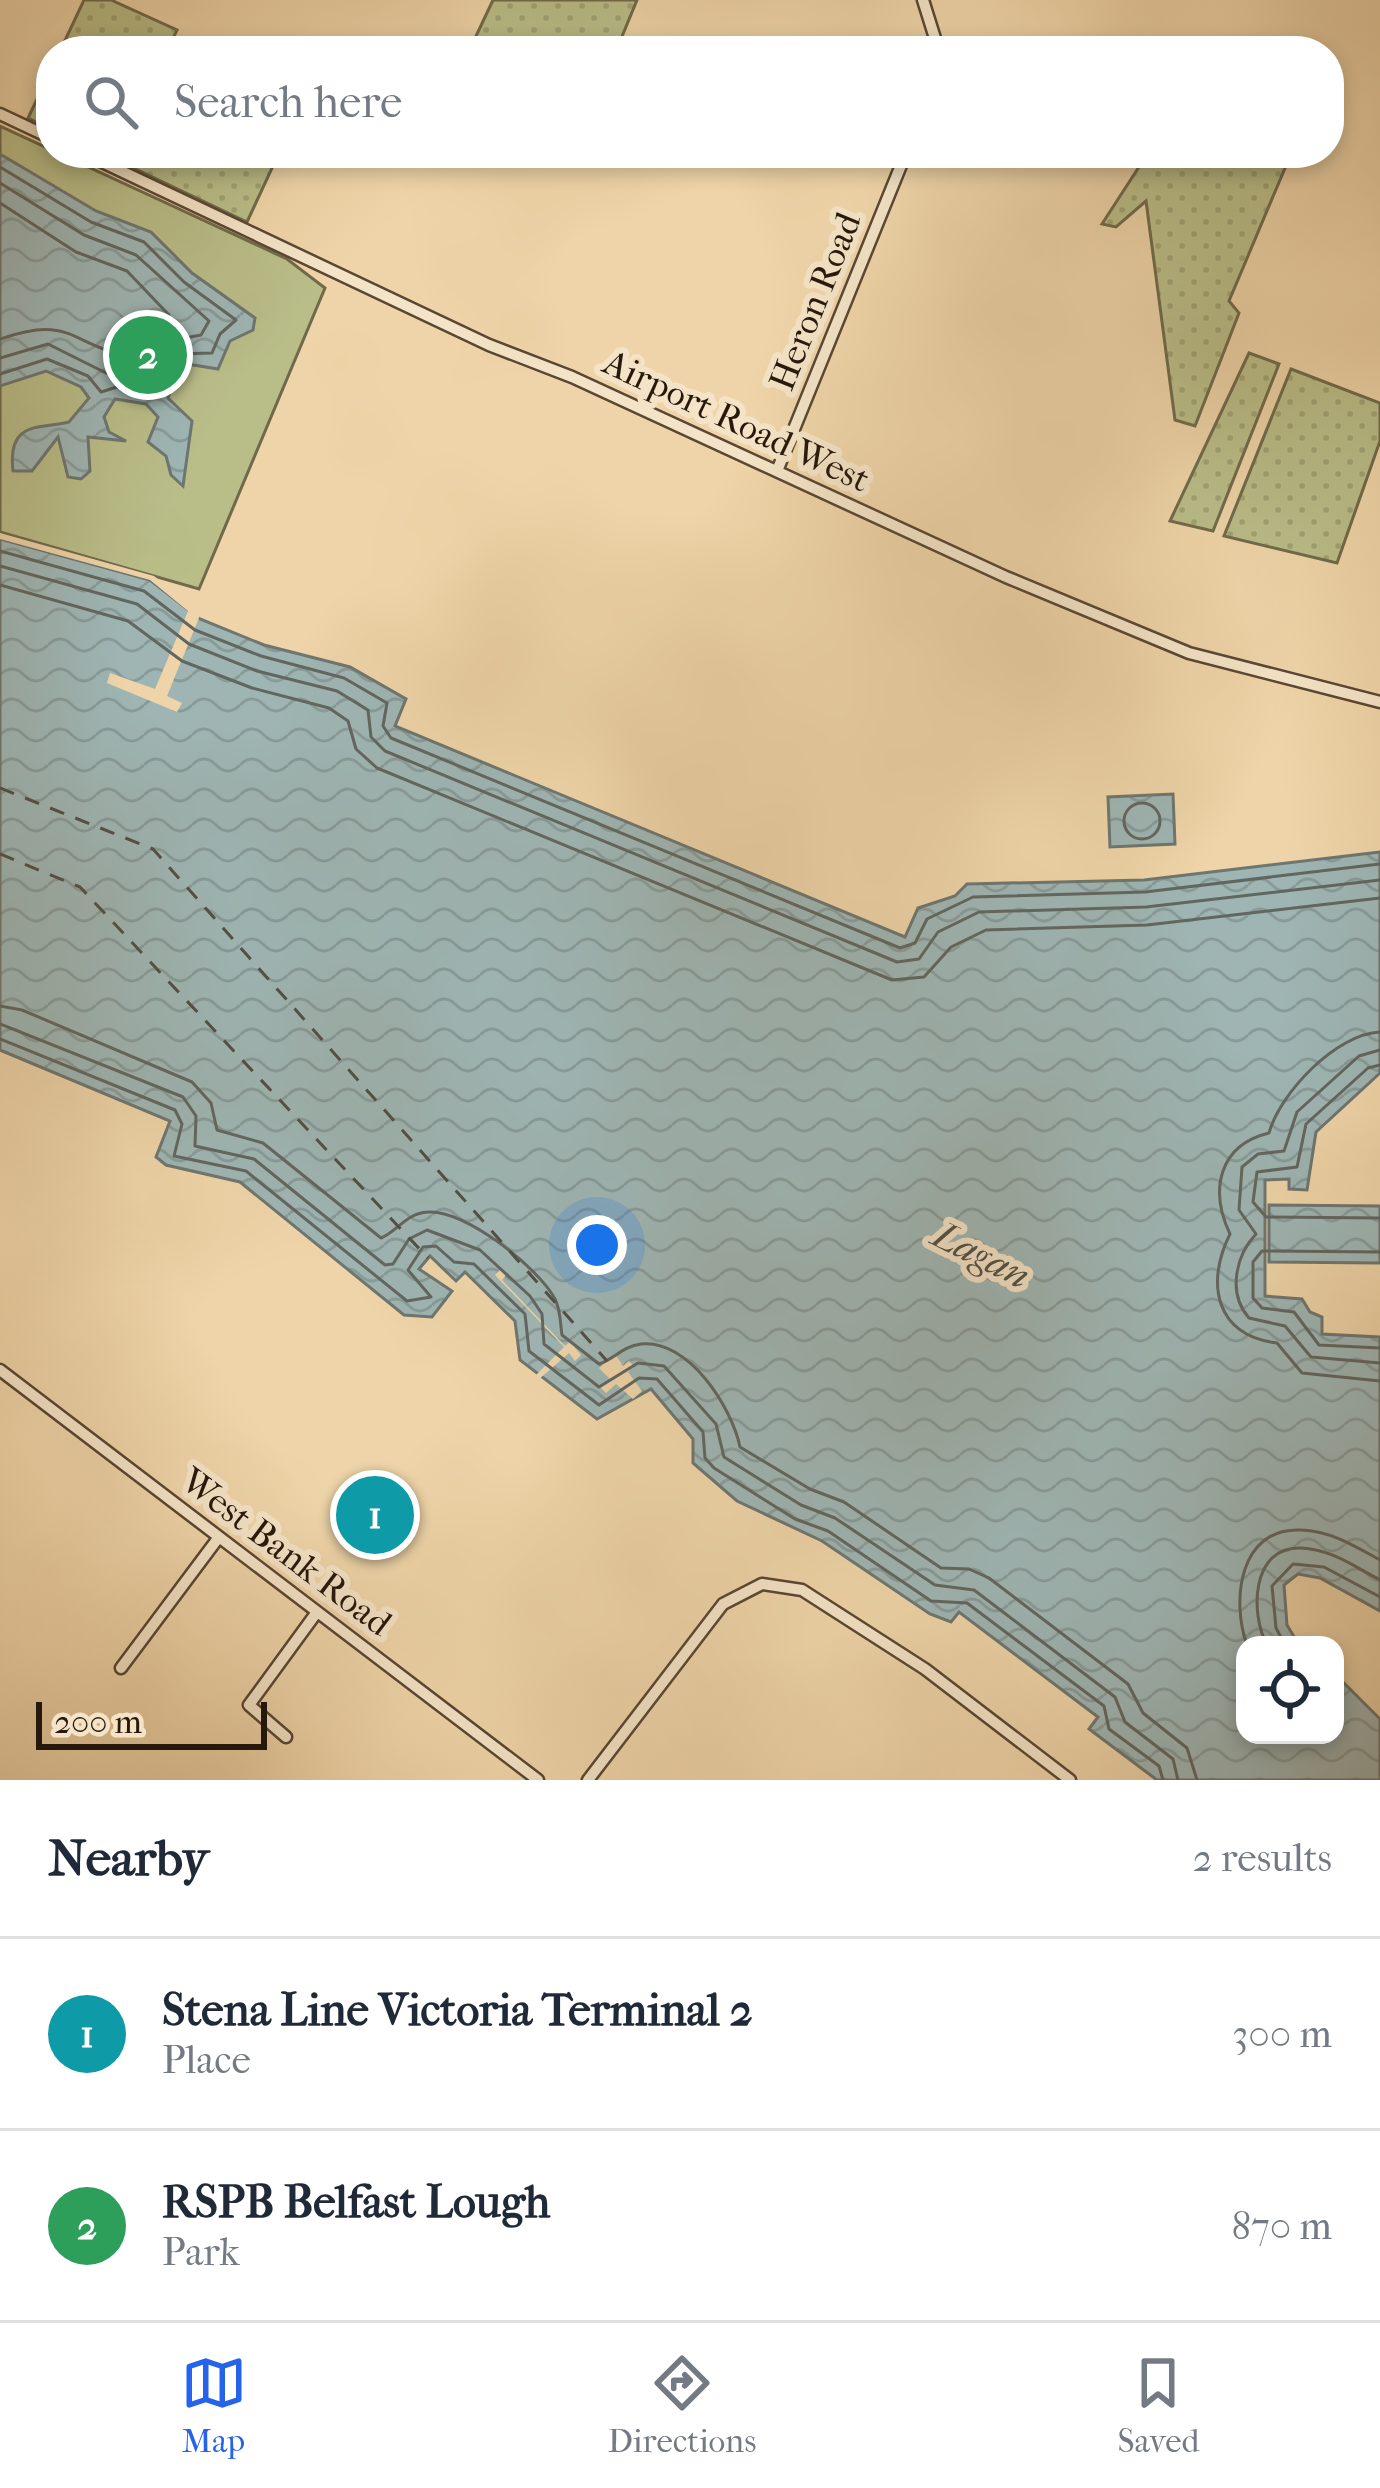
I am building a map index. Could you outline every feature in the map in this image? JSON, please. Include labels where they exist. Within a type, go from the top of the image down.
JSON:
[{"type":"street","points":[[923,0],[934,36]]},
{"type":"street","points":[[0,114],[36,131]]},
{"type":"street","name":"Airport Road West","points":[[115,168],[489,345],[1189,653],[1380,702]]},
{"type":"street","name":"Heron Road","points":[[777,471],[900,168]]},
{"type":"street","name":"West Bank Road","points":[[0,1370],[538,1780]]},
{"type":"street","points":[[121,1668],[219,1537]]},
{"type":"street","points":[[588,1780],[736,1594],[762,1584],[789,1586],[871,1634],[1070,1780]]},
{"type":"street","points":[[286,1737],[249,1705],[317,1612]]},
{"type":"green space","points":[[84,0],[111,0],[177,30],[174,36],[67,36]]},
{"type":"green space","points":[[493,0],[637,0],[622,36],[476,36]]},
{"type":"green space","points":[[0,126],[36,143],[36,168],[91,168],[287,259],[325,288],[199,589],[0,532]]},
{"type":"green space","points":[[134,168],[272,168],[247,222]]},
{"type":"green space","points":[[1138,168],[1285,168],[1229,301],[1239,313],[1195,426],[1175,420],[1146,201],[1116,227],[1102,224]]},
{"type":"green space","points":[[1249,353],[1279,364],[1213,531],[1170,521]]},
{"type":"green space","points":[[1291,369],[1380,403],[1380,441],[1337,563],[1224,536]]},
{"type":"water","points":[[0,154],[96,211],[151,232],[192,273],[255,318],[253,330],[230,341],[218,369],[181,363],[168,398],[192,421],[183,486],[171,475],[166,456],[148,442],[158,417],[146,404],[115,399],[104,417],[109,432],[126,441],[88,437],[90,471],[81,479],[68,477],[58,437],[32,471],[13,471],[12,455],[20,435],[69,422],[89,398],[81,387],[46,371],[0,386]]},
{"type":"water","name":"Lagan","points":[[0,539],[150,580],[200,619],[264,645],[350,667],[406,699],[395,726],[905,937],[918,908],[955,896],[967,884],[1144,880],[1380,852],[1380,1073],[1316,1132],[1307,1190],[1289,1189],[1289,1179],[1265,1180],[1265,1296],[1302,1299],[1310,1312],[1322,1317],[1322,1334],[1380,1337],[1380,1611],[1320,1578],[1298,1574],[1284,1585],[1287,1625],[1294,1636],[1236,1636],[1236,1744],[1344,1744],[1344,1683],[1380,1719],[1380,1780],[1157,1780],[1089,1729],[1098,1717],[959,1612],[951,1622],[930,1614],[822,1541],[737,1501],[693,1463],[693,1439],[651,1389],[597,1419],[520,1360],[515,1321],[465,1272],[456,1281],[430,1256],[419,1269],[452,1291],[432,1317],[404,1315],[240,1182],[166,1165],[156,1157],[170,1121],[0,1050]]},
{"type":"water","points":[[1173,794],[1175,844],[1110,847],[1108,797]]},
{"type":"water","points":[[1269,1205],[1380,1206],[1380,1263],[1269,1262]]},
{"type":"pier","points":[[0,533],[154,576],[201,613],[167,696],[182,703],[177,712],[107,683],[110,673],[155,689],[188,611],[150,580],[0,539]]},
{"type":"pier","points":[[501,1269],[506,1275],[502,1280],[565,1346],[570,1342],[581,1355],[575,1361],[569,1353],[537,1381],[533,1378],[564,1347],[495,1275]]},
{"type":"pier","points":[[615,1354],[623,1366],[629,1361],[634,1366],[628,1372],[642,1391],[633,1399],[616,1384],[606,1393],[601,1388],[610,1379],[599,1368]]},
{"type":"ferry route","points":[[0,788],[153,849],[607,1361]]},
{"type":"ferry route","points":[[0,854],[80,887],[428,1258]]},
{"type":"place","name":"RSPB Belfast Lough","points":[[148,355]]},
{"type":"place","name":"Stena Line Victoria Terminal 2","points":[[375,1515]]}]
